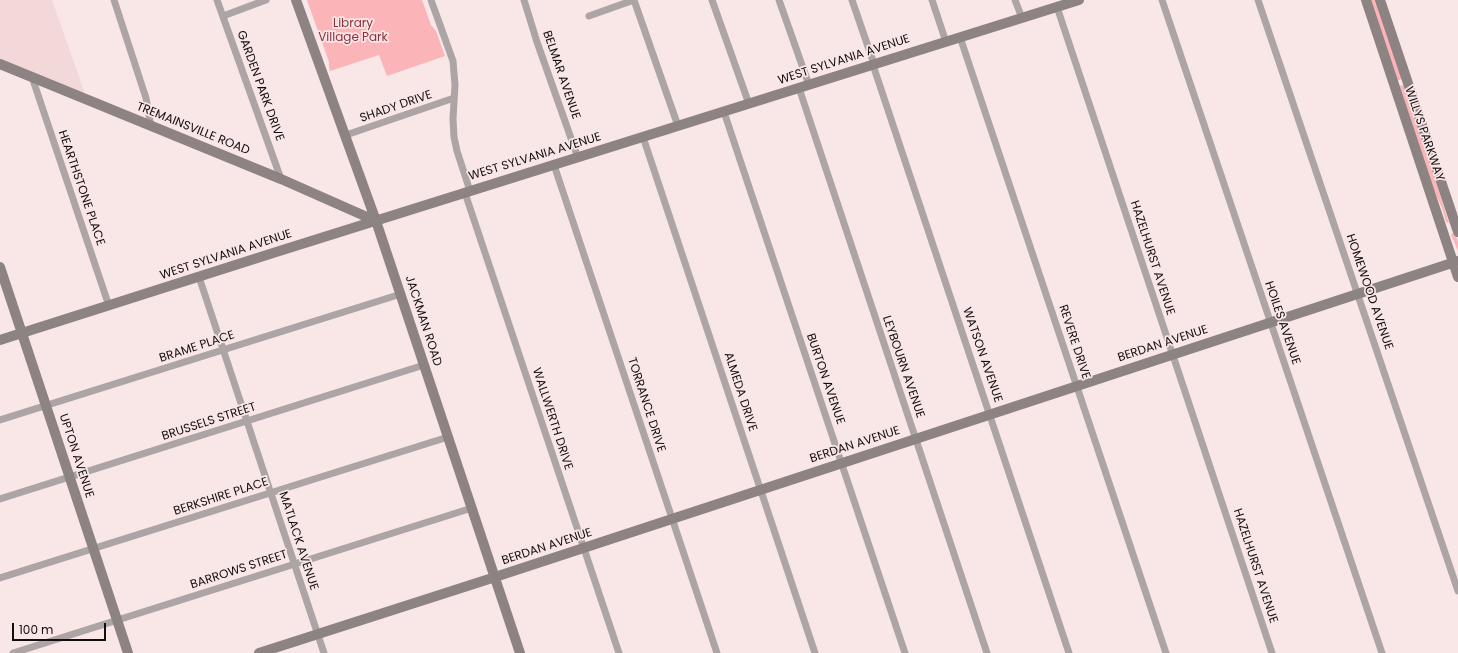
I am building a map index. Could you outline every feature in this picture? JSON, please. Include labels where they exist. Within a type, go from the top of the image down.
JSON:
[{"type":"street","points":[[114,0],[146,98],[151,126]]},
{"type":"street","name":"GARDEN PARK DRIVE","points":[[217,0],[281,180]]},
{"type":"street","points":[[223,16],[266,0]]},
{"type":"street","name":"JACKMAN ROAD","points":[[296,0],[376,221],[520,653]]},
{"type":"street","name":"WALLWERTH DRIVE","points":[[431,0],[453,61],[455,80],[453,125],[454,137],[468,192],[619,653]]},
{"type":"street","name":"BELMAR AVENUE","points":[[524,0],[537,42],[578,158]]},
{"type":"street","points":[[589,16],[634,0],[678,126]]},
{"type":"street","points":[[712,0],[749,104]]},
{"type":"street","points":[[779,0],[809,85]]},
{"type":"street","name":"WATSON AVENUE","points":[[852,0],[1069,653]]},
{"type":"street","points":[[932,0],[946,42]]},
{"type":"street","points":[[1015,0],[1022,18]]},
{"type":"street","name":"WEST SYLVANIA AVENUE","points":[[0,340],[1079,0]]},
{"type":"street","name":"HOILES AVENUE","points":[[1162,0],[1382,653]]},
{"type":"street","name":"HOMEWOOD AVENUE","points":[[1258,0],[1458,592]]},
{"type":"street","name":"WILLYS PARKWAY","points":[[1366,0],[1443,232],[1456,261],[1458,277]]},
{"type":"street","name":"WILLYS PARKWAY","points":[[1380,0],[1457,230]]},
{"type":"street","name":"HAZELHURST AVENUE","points":[[1057,7],[1272,653]]},
{"type":"street","name":"REVERE DRIVE","points":[[960,37],[1166,653]]},
{"type":"street","name":"TREMAINSVILLE ROAD","points":[[0,64],[281,180],[376,221]]},
{"type":"street","name":"HEARTHSTONE PLACE","points":[[32,77],[109,306]]},
{"type":"street","points":[[1394,85],[1407,81]]},
{"type":"street","name":"LEYBOURN AVENUE","points":[[799,88],[988,653]]},
{"type":"street","name":"SHADY DRIVE","points":[[346,135],[454,98]]},
{"type":"street","name":"BURTON AVENUE","points":[[724,112],[905,653]]},
{"type":"street","name":"ALMEDA DRIVE","points":[[643,137],[815,653]]},
{"type":"street","name":"TORRANCE DRIVE","points":[[554,165],[717,653]]},
{"type":"street","points":[[1443,232],[1457,230]]},
{"type":"street","name":"BERDAN AVENUE","points":[[259,653],[495,578],[1456,261]]},
{"type":"street","name":"UPTON AVENUE","points":[[0,267],[128,653]]},
{"type":"street","name":"MATLACK AVENUE","points":[[199,277],[324,653]]},
{"type":"street","name":"BRAME PLACE","points":[[0,420],[400,294]]},
{"type":"street","name":"BRUSSELS STREET","points":[[0,500],[424,365]]},
{"type":"street","name":"BERKSHIRE PLACE","points":[[0,578],[448,437]]},
{"type":"street","name":"BARROWS STREET","points":[[13,653],[472,508]]},
{"type":"shaded area","points":[[0,0],[52,0],[85,94],[0,59]]},
{"type":"green space","name":"Library Village Park","points":[[307,0],[422,0],[445,56],[387,76],[379,55],[330,71],[329,62]]},
{"type":"green space","points":[[1369,0],[1377,0],[1402,78],[1400,80],[1397,80]]},
{"type":"green space","points":[[1400,86],[1405,86],[1449,223],[1446,222],[1442,208],[1429,179]]},
{"type":"green space","points":[[1452,233],[1456,235],[1458,251],[1451,235]]}]
